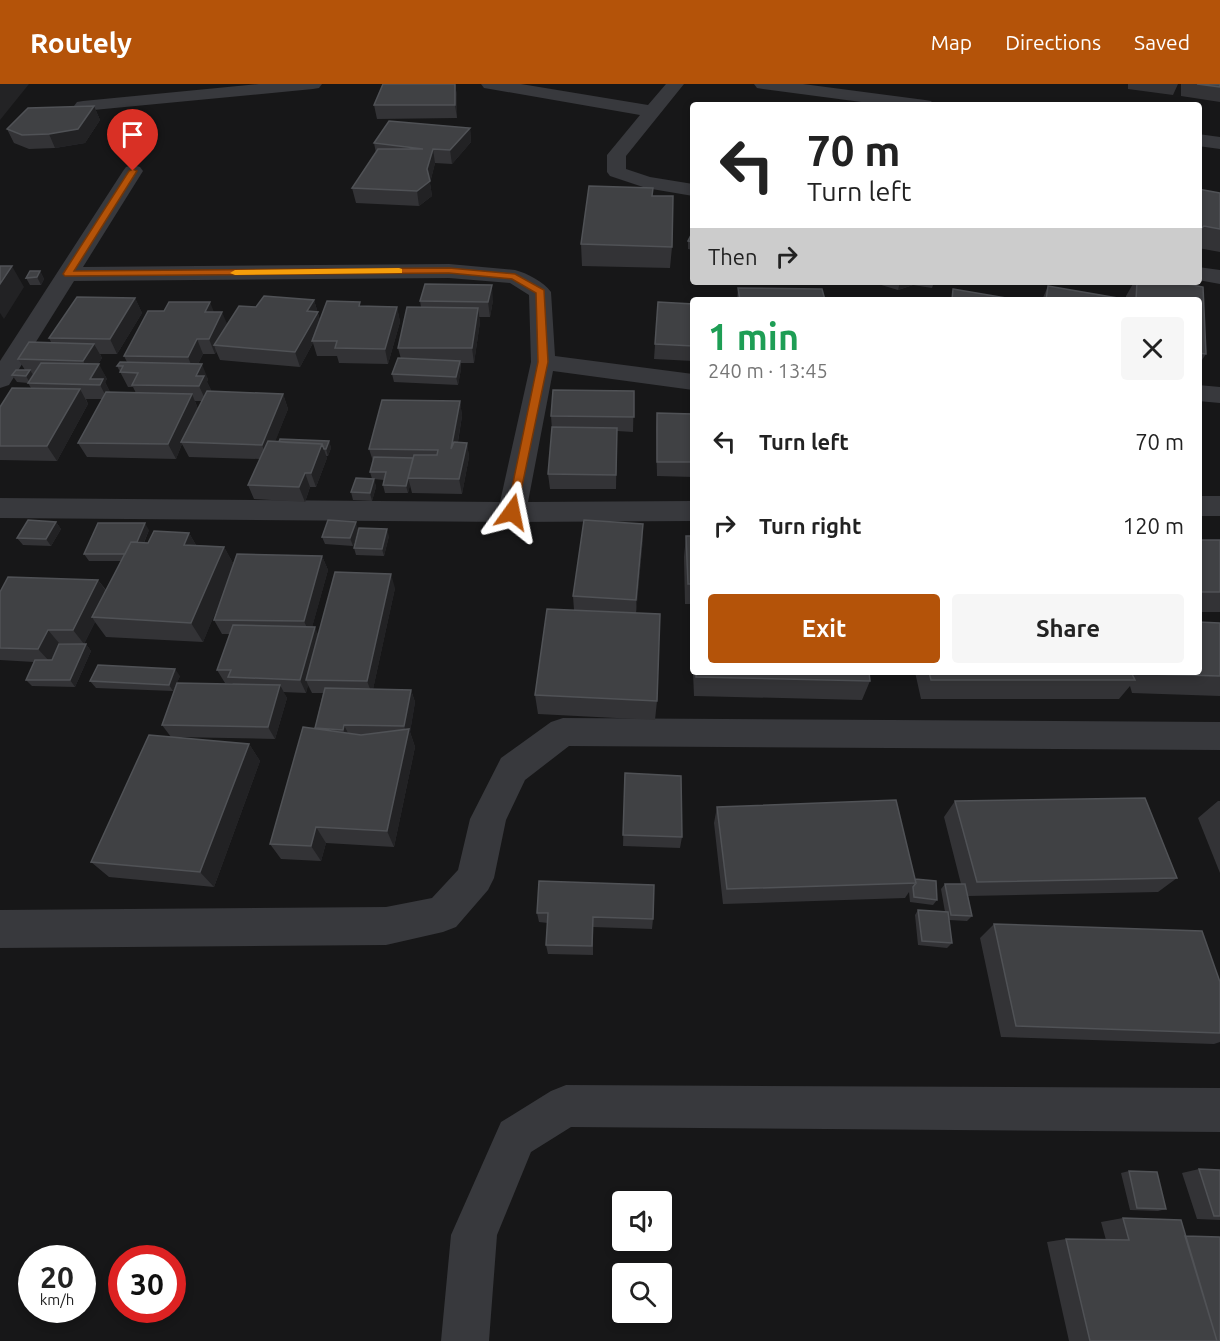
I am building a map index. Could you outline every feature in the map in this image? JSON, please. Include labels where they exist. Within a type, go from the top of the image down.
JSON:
[{"type":"street","points":[[83,106],[313,84]]},
{"type":"street","points":[[490,84],[651,111]]},
{"type":"street","points":[[675,84],[616,155],[617,172],[646,182],[690,189]]},
{"type":"street","points":[[763,84],[902,102]]},
{"type":"street","points":[[1202,141],[1220,143]]},
{"type":"street","points":[[0,380],[133,171]]},
{"type":"street","points":[[68,274],[449,271],[515,277],[540,292],[543,362],[512,512]]},
{"type":"street","points":[[1202,274],[1220,277]]},
{"type":"street","points":[[543,362],[690,382]]},
{"type":"street","points":[[1202,393],[1220,395]]},
{"type":"street","points":[[1202,506],[1220,506]]},
{"type":"street","points":[[0,508],[690,511]]},
{"type":"street","points":[[0,928],[386,926],[443,914],[476,878],[488,819],[513,769],[563,732],[1220,736]]},
{"type":"street","points":[[465,1341],[474,1235],[497,1180],[516,1137],[566,1106],[1220,1110]]},
{"type":"shaded area","points":[[0,84],[29,84],[0,120]]},
{"type":"building","points":[[383,84],[455,84],[455,105],[374,105]]},
{"type":"building","points":[[1197,84],[1220,84],[1220,87]]},
{"type":"building","points":[[94,106],[78,129],[49,134],[22,135],[7,129],[28,108]]},
{"type":"building","points":[[389,121],[470,128],[450,150],[433,149],[427,169],[430,181],[417,191],[352,188],[378,149],[423,149],[374,143]]},
{"type":"building","points":[[589,186],[653,188],[652,196],[673,196],[672,247],[581,244]]},
{"type":"building","points":[[1202,190],[1220,193],[1220,229],[1204,226],[1202,228]]},
{"type":"building","points":[[0,266],[12,266],[0,284]]},
{"type":"building","points":[[30,271],[40,271],[37,277],[26,278]]},
{"type":"building","points":[[425,284],[492,285],[488,302],[420,301]]},
{"type":"building","points":[[1137,285],[1203,287],[1206,354],[1202,354],[1202,297],[1136,297]]},
{"type":"building","points":[[1048,286],[1111,297],[1046,297]]},
{"type":"building","points":[[738,288],[822,289],[824,297],[740,297]]},
{"type":"building","points":[[953,289],[1000,297],[952,297]]},
{"type":"building","points":[[264,296],[314,300],[307,311],[318,312],[295,352],[214,345],[239,306],[256,307]]},
{"type":"building","points":[[77,297],[135,298],[110,339],[49,338]]},
{"type":"building","points":[[327,301],[360,302],[359,306],[397,307],[385,349],[335,348],[337,341],[312,341]]},
{"type":"building","points":[[169,302],[210,302],[205,312],[222,312],[209,339],[197,339],[188,357],[124,356],[148,311],[164,311]]},
{"type":"building","points":[[658,302],[690,304],[690,346],[655,344]]},
{"type":"building","points":[[407,307],[478,308],[472,348],[398,348]]},
{"type":"building","points":[[29,342],[94,344],[83,361],[18,359]]},
{"type":"building","points":[[398,358],[460,361],[456,377],[392,374]]},
{"type":"building","points":[[120,362],[202,364],[196,376],[204,376],[199,386],[132,385],[138,373],[120,372],[123,366],[117,366]]},
{"type":"building","points":[[41,363],[99,364],[90,379],[103,379],[100,385],[28,383]]},
{"type":"building","points":[[16,370],[30,370],[26,376],[12,375]]},
{"type":"building","points":[[12,388],[80,389],[47,446],[0,446],[0,407]]},
{"type":"building","points":[[553,390],[634,391],[634,417],[551,416]]},
{"type":"building","points":[[207,391],[283,394],[262,445],[181,442]]},
{"type":"building","points":[[106,392],[192,394],[168,444],[78,443]]},
{"type":"building","points":[[382,400],[460,401],[451,449],[454,442],[467,443],[459,479],[408,478],[414,455],[437,455],[438,450],[369,449]]},
{"type":"building","points":[[657,413],[690,414],[690,462],[657,462]]},
{"type":"building","points":[[552,427],[617,428],[616,475],[548,474]]},
{"type":"building","points":[[280,439],[329,441],[324,449],[322,444],[279,442]]},
{"type":"building","points":[[268,441],[322,444],[311,473],[305,473],[299,487],[248,485]]},
{"type":"building","points":[[374,457],[413,458],[406,486],[383,485],[386,472],[370,472]]},
{"type":"building","points":[[356,478],[374,479],[370,493],[351,492]]},
{"type":"building","points":[[28,520],[56,522],[46,539],[17,538]]},
{"type":"building","points":[[328,520],[356,522],[350,538],[322,537]]},
{"type":"building","points":[[584,520],[643,524],[636,600],[573,596]]},
{"type":"building","points":[[98,523],[145,523],[137,542],[131,542],[125,554],[84,554]]},
{"type":"building","points":[[359,528],[387,529],[382,549],[354,548]]},
{"type":"building","points":[[154,531],[189,533],[184,545],[224,547],[191,623],[92,617],[131,542],[148,543]]},
{"type":"building","points":[[686,536],[690,536],[690,584],[688,584]]},
{"type":"building","points":[[1202,540],[1220,540],[1220,592],[1202,592]]},
{"type":"building","points":[[237,554],[322,556],[304,621],[214,620]]},
{"type":"building","points":[[335,572],[391,574],[367,681],[306,680]]},
{"type":"building","points":[[8,577],[98,580],[73,630],[48,630],[38,649],[0,648],[0,592]]},
{"type":"building","points":[[547,609],[660,614],[657,701],[535,695]]},
{"type":"building","points":[[1202,622],[1220,623],[1220,676],[1184,675],[1202,675]]},
{"type":"building","points":[[233,625],[315,627],[300,680],[228,677],[231,670],[217,670]]},
{"type":"building","points":[[59,644],[86,644],[70,680],[26,680],[35,660],[52,660]]},
{"type":"building","points":[[98,665],[175,669],[169,685],[90,681]]},
{"type":"building","points":[[696,675],[869,675],[870,681],[696,677]]},
{"type":"building","points":[[930,675],[1132,675],[1135,680],[931,680]]},
{"type":"building","points":[[177,683],[280,685],[268,727],[162,725]]},
{"type":"building","points":[[325,688],[411,690],[404,726],[344,725],[343,730],[315,728]]},
{"type":"building","points":[[303,727],[361,735],[409,729],[387,831],[316,827],[311,846],[270,844]]},
{"type":"building","points":[[149,735],[249,744],[200,872],[91,862]]},
{"type":"building","points":[[625,773],[681,776],[682,837],[623,835]]},
{"type":"building","points":[[1145,798],[1177,878],[977,882],[955,801]]},
{"type":"building","points":[[896,800],[916,883],[727,889],[717,807]]},
{"type":"building","points":[[915,879],[936,881],[937,900],[914,897]]},
{"type":"building","points":[[539,881],[654,885],[653,919],[593,917],[592,946],[546,945],[548,913],[537,913]]},
{"type":"building","points":[[945,884],[965,884],[972,916],[951,915]]},
{"type":"building","points":[[918,910],[948,912],[952,943],[922,941]]},
{"type":"building","points":[[994,924],[1202,931],[1220,982],[1220,1033],[1016,1026]]},
{"type":"building","points":[[1199,1169],[1220,1170],[1220,1216],[1214,1216]]},
{"type":"building","points":[[1129,1171],[1157,1172],[1166,1209],[1137,1208]]},
{"type":"building","points":[[1123,1218],[1181,1220],[1217,1341],[1090,1341],[1066,1239],[1129,1240]]},
{"type":"building","points":[[1185,1236],[1220,1237],[1220,1341],[1217,1341]]},
{"type":"slow traffic","points":[[235,273],[399,271]]},
{"type":"route","points":[[133,171],[68,274],[449,271],[515,277],[540,292],[543,362],[512,512]]}]
